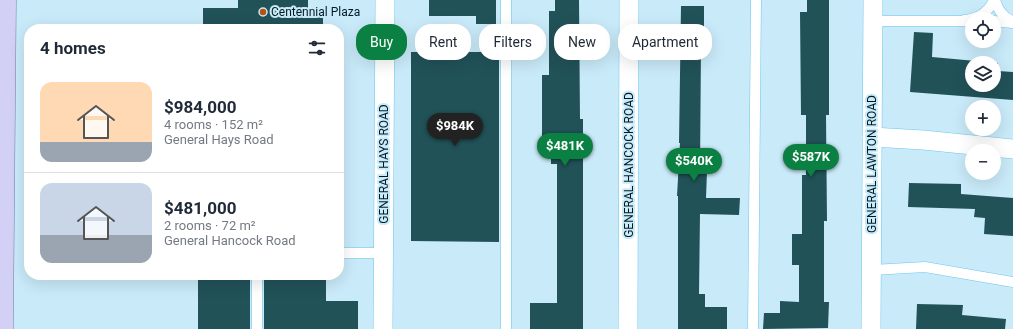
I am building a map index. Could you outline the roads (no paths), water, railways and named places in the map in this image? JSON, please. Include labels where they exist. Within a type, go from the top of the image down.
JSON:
[{"type":"main road","points":[[2,329],[2,82],[5,0]]},
{"type":"street","name":"GENERAL HAYS ROAD","points":[[382,329],[385,0]]},
{"type":"street","name":"GENERAL HANCOCK ROAD","points":[[628,329],[629,0]]},
{"type":"street","name":"GENERAL LAWTON ROAD","points":[[871,329],[873,0]]},
{"type":"street","points":[[872,137],[923,140],[1013,149]]},
{"type":"lane","points":[[506,0],[506,329]]},
{"type":"lane","points":[[753,329],[756,0]]},
{"type":"lane","points":[[959,21],[974,18],[983,14],[989,9],[995,0]]},
{"type":"lane","points":[[995,0],[1002,15],[1013,22]]},
{"type":"lane","points":[[873,21],[965,21]]},
{"type":"lane","points":[[1001,21],[1013,22]]},
{"type":"lane","points":[[344,253],[383,253]]},
{"type":"lane","points":[[872,270],[925,267],[1013,282]]},
{"type":"lane","points":[[257,280],[257,329]]},
{"type":"place","name":"Centennial Plaza","points":[[263,12]]}]
